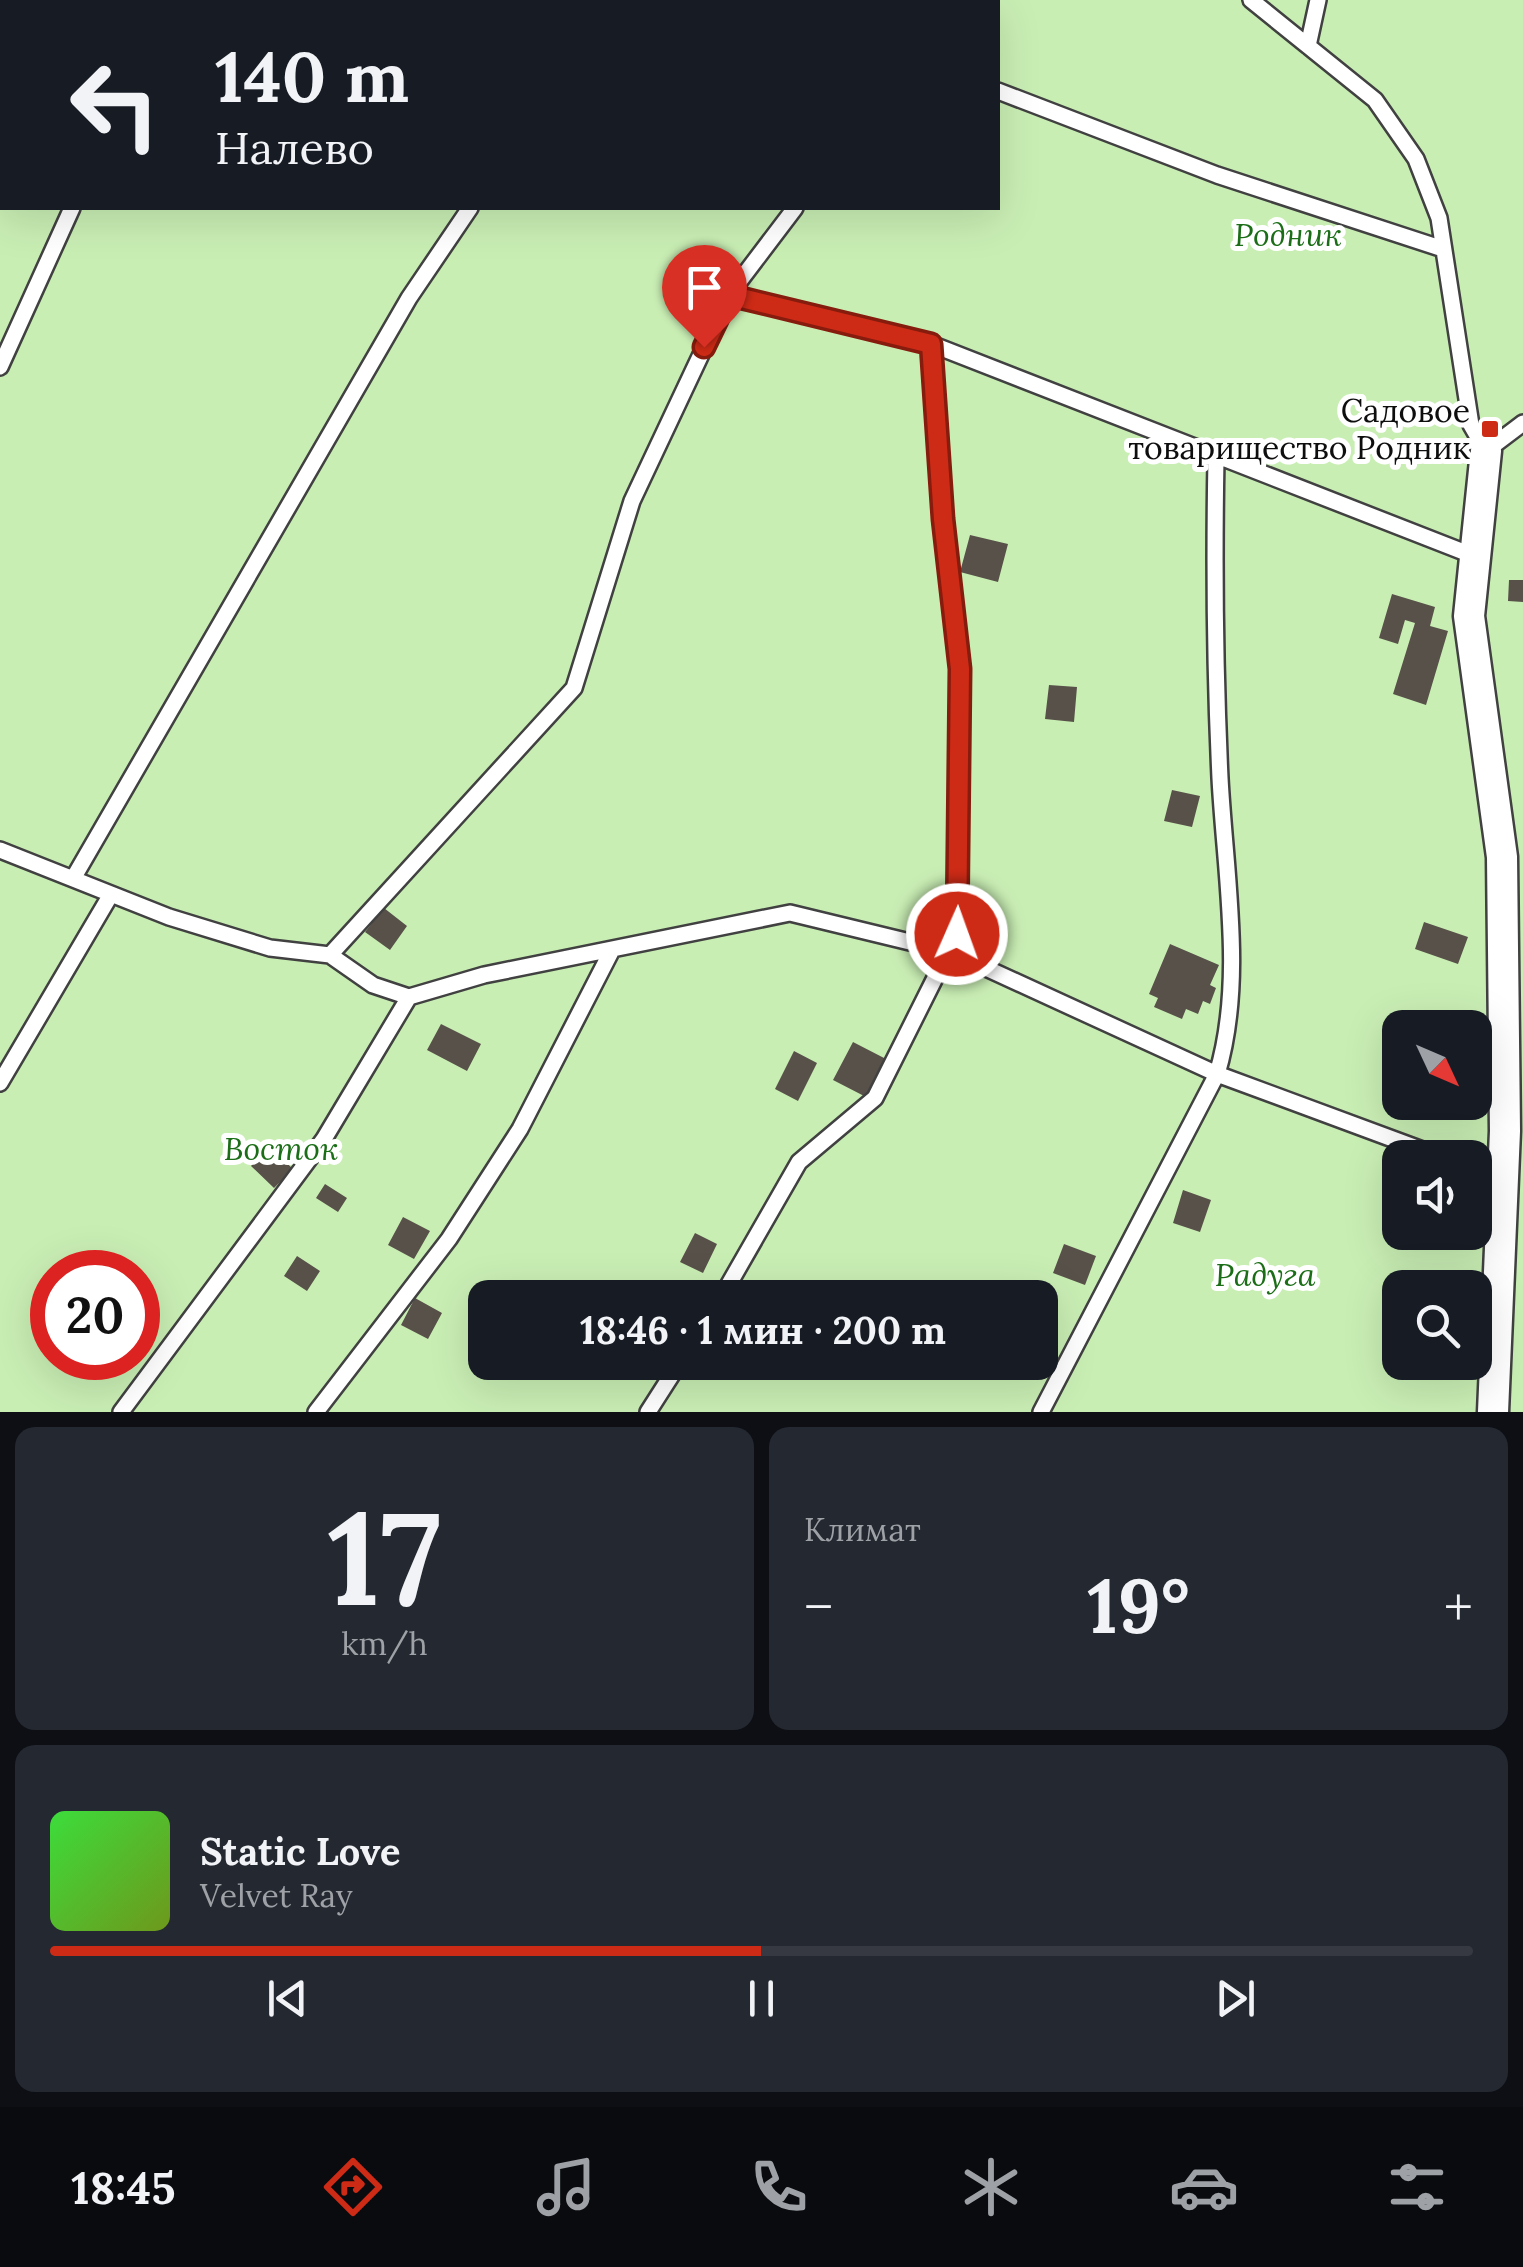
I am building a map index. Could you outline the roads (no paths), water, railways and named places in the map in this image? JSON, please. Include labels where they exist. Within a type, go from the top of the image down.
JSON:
[{"type":"street","points":[[1486,452],[1469,616],[1502,857],[1505,1095],[1492,1151]]},
{"type":"street","points":[[1489,1250],[1492,1412]]},
{"type":"lane","points":[[1251,0],[1375,100],[1400,130],[1427,184],[1444,249],[1454,302],[1463,395],[1471,425],[1486,452],[1523,423]]},
{"type":"lane","points":[[1308,46],[1318,0]]},
{"type":"lane","points":[[1000,92],[1217,175],[1444,249]]},
{"type":"lane","points":[[0,368],[71,210]]},
{"type":"lane","points":[[74,877],[409,298],[469,210]]},
{"type":"lane","points":[[330,955],[574,688],[632,500],[729,295],[793,210]]},
{"type":"lane","points":[[729,295],[931,344],[1474,556]]},
{"type":"lane","points":[[731,1280],[799,1162],[874,1098],[957,934],[960,669],[943,519],[931,344]]},
{"type":"lane","points":[[1041,1412],[1217,1074],[1228,1036],[1230,962],[1213,636],[1216,458]]},
{"type":"lane","points":[[0,850],[74,877],[110,896],[270,948],[330,955],[373,985],[409,997],[484,975],[790,913],[951,952],[1217,1074],[1395,1140]]},
{"type":"lane","points":[[0,1083],[110,896]]},
{"type":"lane","points":[[316,1412],[449,1239],[510,1144],[612,950]]},
{"type":"lane","points":[[120,1412],[324,1139],[409,997]]},
{"type":"lane","points":[[648,1412],[668,1380]]},
{"type":"place","name":"Садовое товарищество Родник","points":[[1490,429]]},
{"type":"park label","name":"Родник","points":[[1288,235]]},
{"type":"park label","name":"Восток","points":[[281,1149]]},
{"type":"park label","name":"Радуга","points":[[1265,1275]]}]
